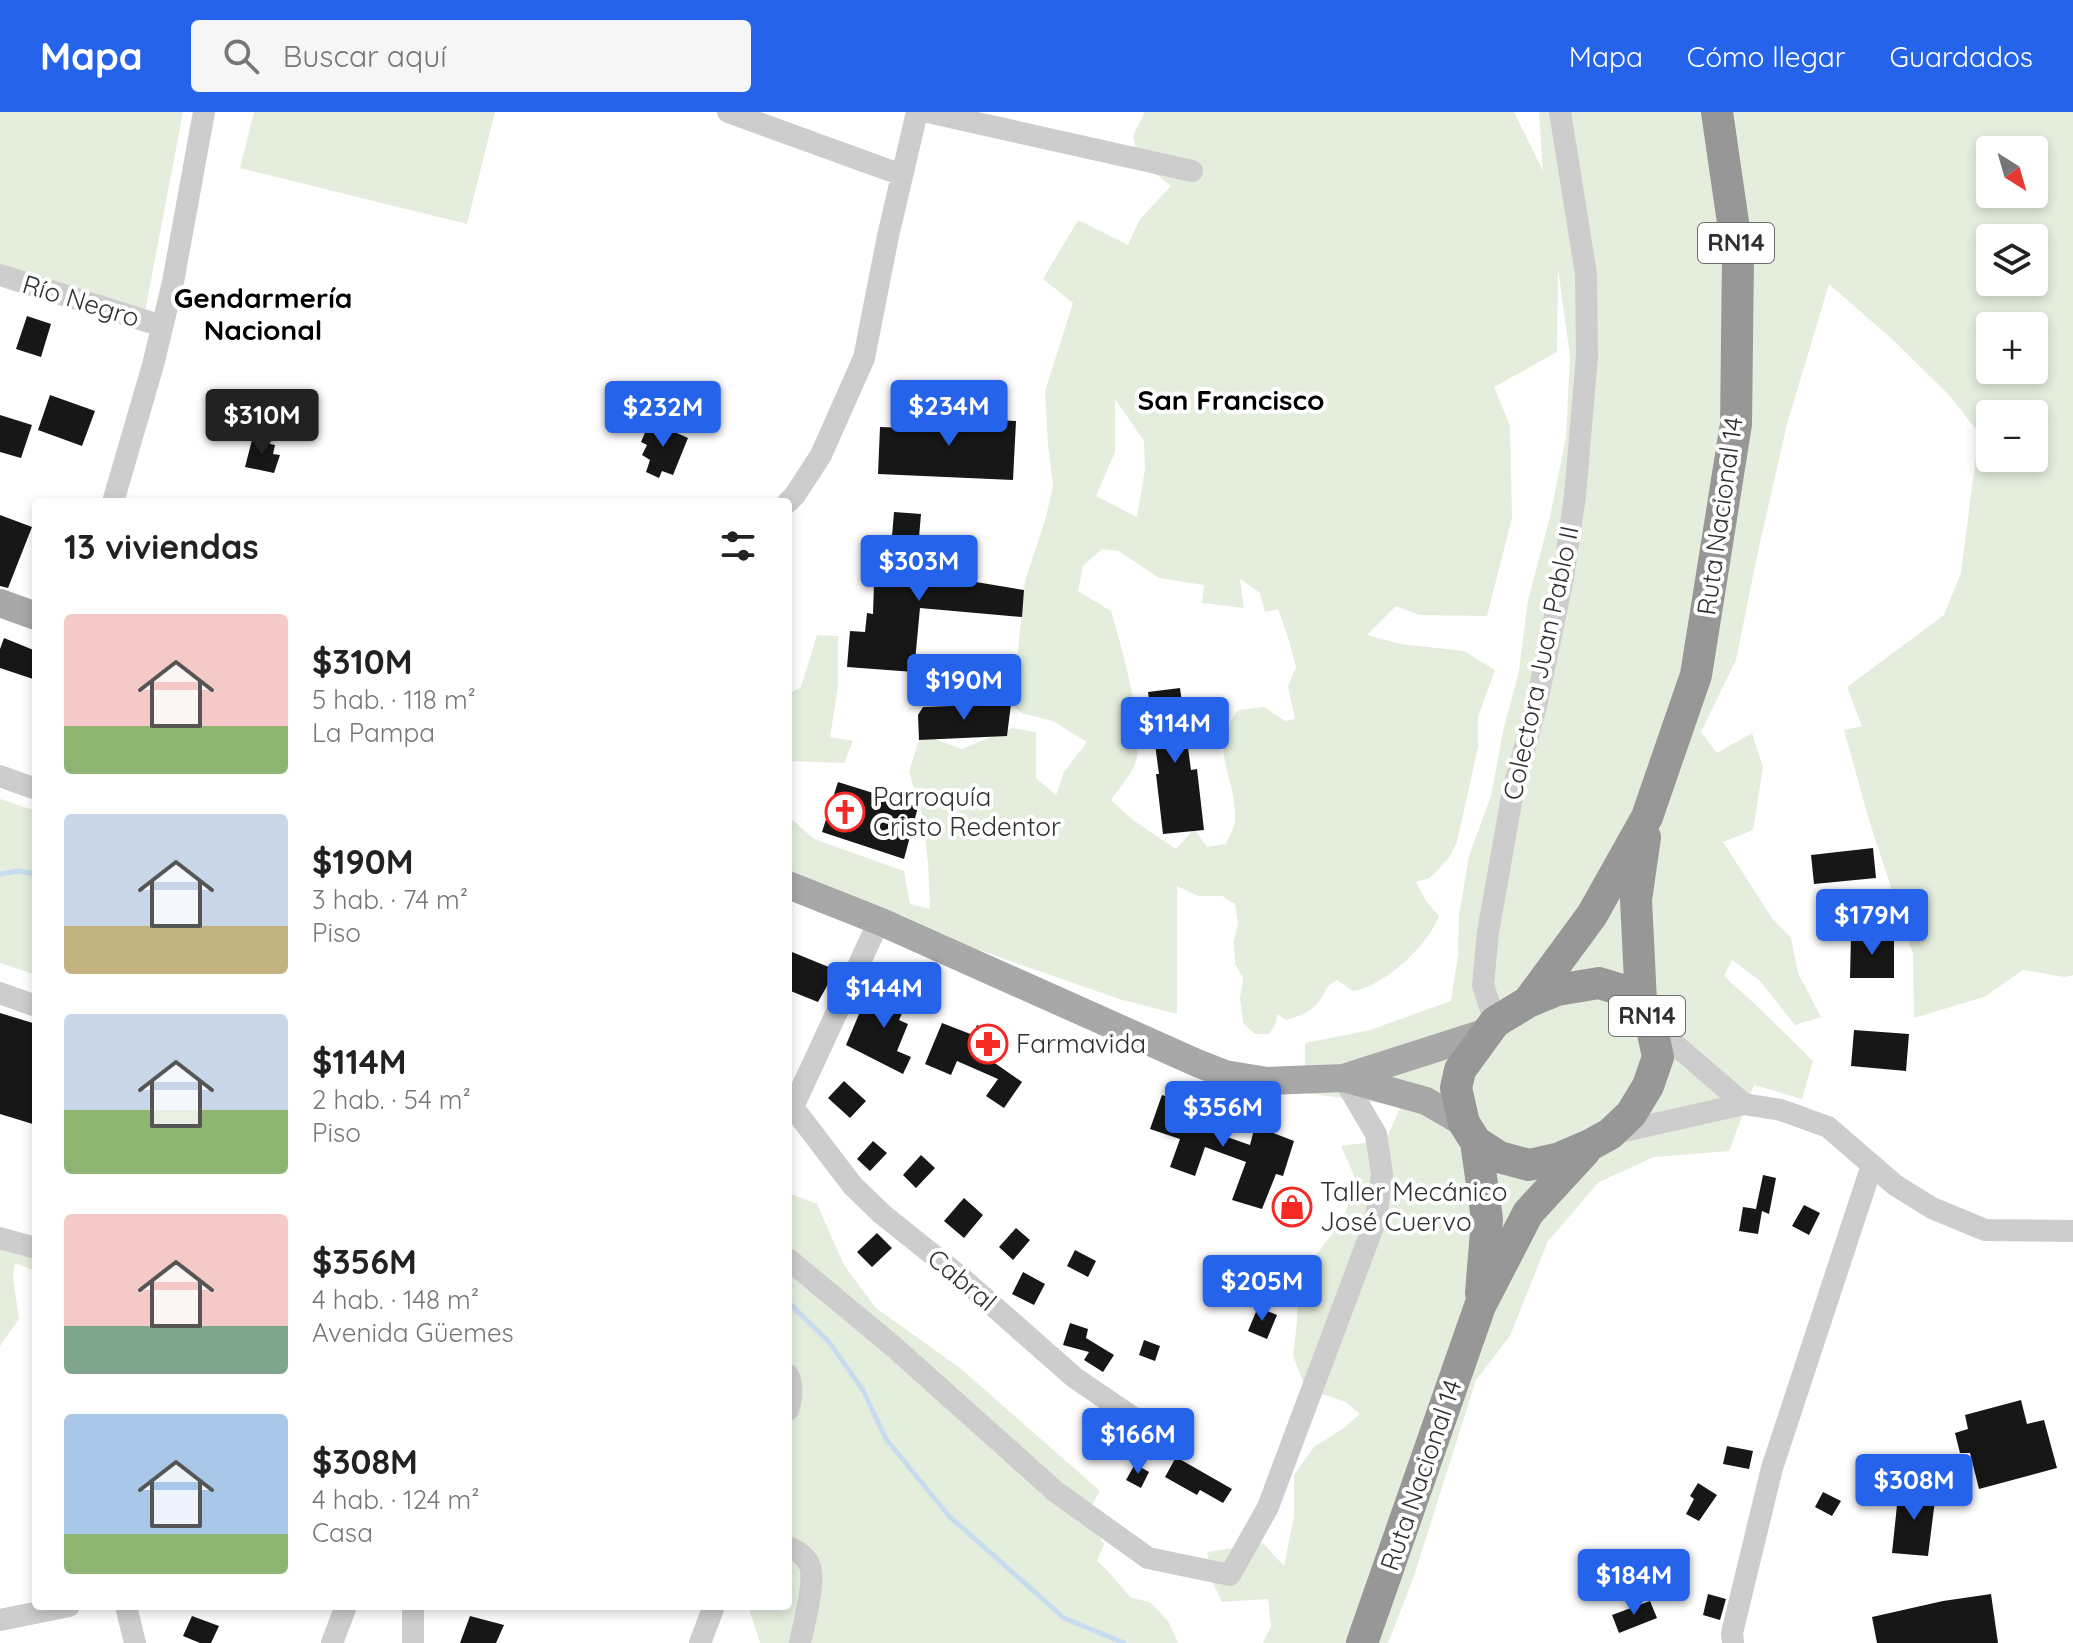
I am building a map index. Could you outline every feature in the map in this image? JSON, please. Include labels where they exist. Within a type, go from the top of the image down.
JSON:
[{"type":"highway","name":"Ruta Nacional 14","points":[[1528,1002],[1592,915],[1647,817],[1696,675],[1736,424],[1738,257],[1717,112]]},
{"type":"highway","name":"Ruta Nacional 14","points":[[1646,1012],[1636,900],[1647,817]]},
{"type":"highway","name":"RN14","points":[[1599,983],[1622,990],[1646,1012],[1658,1057],[1648,1086],[1631,1114],[1600,1140],[1560,1158],[1529,1165],[1499,1157],[1470,1132],[1456,1088],[1460,1070],[1491,1027],[1528,1002],[1557,990],[1599,983]]},
{"type":"highway","name":"Ruta Nacional 14","points":[[1470,1132],[1487,1219],[1480,1306]]},
{"type":"highway","name":"Ruta Nacional 14","points":[[1362,1643],[1480,1306],[1528,1213],[1600,1140]]},
{"type":"main road","points":[[0,603],[32,615]]},
{"type":"main road","points":[[792,887],[879,921],[1225,1074],[1267,1081],[1343,1078],[1491,1027]]},
{"type":"main road","points":[[1343,1078],[1426,1101],[1470,1132]]},
{"type":"street","points":[[114,498],[173,282],[204,112]]},
{"type":"street","points":[[728,112],[902,175]]},
{"type":"street","points":[[792,498],[821,455],[864,358],[917,112]]},
{"type":"street","points":[[928,112],[1192,171]]},
{"type":"street","name":"Colectora Juan Pablo II","points":[[1491,1027],[1483,985],[1488,932],[1513,791],[1536,706],[1563,578],[1575,496],[1587,356],[1586,274],[1560,112]]},
{"type":"street","name":"Río Negro","points":[[0,275],[162,326]]},
{"type":"street","points":[[0,776],[32,788]]},
{"type":"street","points":[[792,1100],[879,921]]},
{"type":"street","points":[[0,993],[32,1005]]},
{"type":"street","points":[[1646,1012],[1744,1104]]},
{"type":"street","points":[[792,1262],[894,1347],[1056,1492],[1148,1558],[1230,1575],[1268,1507],[1376,1219],[1382,1174],[1376,1134],[1343,1078]]},
{"type":"street","points":[[1600,1140],[1744,1104],[1781,1110],[1828,1127],[1895,1185],[1932,1208],[1985,1230],[2073,1231]]},
{"type":"street","name":"Cabral","points":[[792,1107],[853,1186],[882,1214],[957,1274],[1075,1378],[1159,1435]]},
{"type":"street","points":[[1733,1643],[1732,1633],[1772,1468],[1872,1165]]},
{"type":"street","points":[[0,1238],[32,1247]]},
{"type":"street","points":[[792,1549],[810,1564],[811,1582],[800,1643]]},
{"type":"street","points":[[0,1620],[49,1610]]},
{"type":"street","points":[[127,1610],[135,1643]]},
{"type":"street","points":[[332,1643],[344,1610]]},
{"type":"street","points":[[413,1610],[413,1643]]},
{"type":"street","points":[[700,1643],[712,1610]]},
{"type":"green space","points":[[0,112],[183,112],[145,312],[0,265]]},
{"type":"green space","points":[[254,112],[495,112],[467,224],[240,168]]},
{"type":"green space","points":[[1145,112],[1514,112],[1543,171],[1539,112],[2073,112],[2073,975],[2065,977],[2023,970],[1984,997],[1914,1018],[1913,954],[1869,820],[1844,730],[1862,726],[1847,687],[1944,615],[1961,573],[1976,456],[1976,472],[2048,472],[2048,400],[1976,400],[1976,429],[1949,395],[1829,284],[1787,424],[1736,660],[1701,732],[1717,753],[1752,733],[1763,767],[1753,830],[1723,842],[1772,918],[1791,938],[1798,973],[1821,1017],[1795,1025],[1759,980],[1732,960],[1724,976],[1813,1061],[1802,1099],[1754,1085],[1729,1151],[1654,1157],[1599,1182],[1548,1241],[1510,1336],[1476,1380],[1413,1579],[1388,1643],[1263,1643],[1271,1626],[1268,1599],[1222,1602],[1213,1583],[1207,1552],[1263,1543],[1284,1566],[1294,1517],[1294,1475],[1314,1447],[1360,1414],[1346,1402],[1306,1389],[1293,1356],[1298,1279],[1341,1222],[1357,1182],[1341,1146],[1386,1140],[1401,1106],[1305,1093],[1305,1043],[1370,1030],[1451,1001],[1458,955],[1459,915],[1469,856],[1491,796],[1503,731],[1519,671],[1528,600],[1550,517],[1566,437],[1570,356],[1558,269],[1557,352],[1494,387],[1510,426],[1512,518],[1487,616],[1419,615],[1396,606],[1367,635],[1400,644],[1464,651],[1495,670],[1478,717],[1478,747],[1457,842],[1449,858],[1430,878],[1416,882],[1439,916],[1416,951],[1391,973],[1378,982],[1353,991],[1337,980],[1309,1010],[1286,1020],[1277,1014],[1276,1023],[1269,1034],[1255,1034],[1243,1023],[1240,999],[1243,978],[1235,964],[1234,941],[1238,923],[1235,904],[1222,896],[1199,896],[1177,886],[1177,1014],[1119,999],[965,945],[792,872],[792,820],[814,839],[904,871],[910,904],[930,909],[923,819],[909,771],[921,734],[962,749],[1012,728],[1036,732],[1036,778],[1056,795],[1064,772],[1087,742],[1053,721],[1022,713],[999,695],[1016,670],[1025,581],[1053,486],[1045,391],[1073,303],[1043,279],[1078,220],[1128,245],[1140,219],[1171,186],[1138,160],[1133,136]],"holes":[[[1115,399],[1144,441],[1145,469],[1137,517],[1096,496],[1115,452]],[[1102,549],[1119,551],[1159,578],[1204,585],[1202,603],[1244,608],[1240,579],[1260,593],[1265,612],[1278,609],[1296,667],[1288,686],[1295,719],[1285,721],[1264,707],[1238,710],[1229,726],[1224,753],[1235,820],[1226,844],[1207,847],[1194,829],[1176,849],[1133,820],[1111,800],[1135,764],[1138,732],[1126,666],[1111,611],[1078,591],[1083,566]]]},
{"type":"green space","points":[[817,635],[838,636],[838,686],[830,737],[853,741],[844,763],[792,761],[792,692],[801,687]]},
{"type":"green space","points":[[0,799],[32,810],[32,974],[0,963]]},
{"type":"green space","points":[[792,1195],[817,1204],[844,1265],[876,1308],[960,1368],[1100,1491],[1088,1512],[1104,1544],[1097,1561],[1131,1598],[1150,1602],[1168,1621],[1178,1643],[760,1643],[749,1610],[792,1610]]},
{"type":"green space","points":[[0,1243],[32,1255],[32,1269],[15,1263],[13,1277],[19,1319],[0,1346]]},
{"type":"building","points":[[27,316],[51,324],[41,357],[16,349]]},
{"type":"building","points":[[50,395],[95,411],[82,446],[38,430]]},
{"type":"building","points":[[0,415],[32,425],[21,458],[0,452]]},
{"type":"building","points":[[906,416],[1016,421],[1013,480],[878,474],[880,427],[906,428]]},
{"type":"building","points":[[650,421],[688,438],[673,475],[662,471],[659,478],[646,472],[650,460],[642,455],[647,445],[641,442]]},
{"type":"building","points":[[252,440],[275,445],[273,454],[280,455],[274,473],[245,467]]},
{"type":"building","points":[[894,512],[921,514],[916,572],[950,575],[950,570],[976,571],[976,582],[1024,590],[1022,617],[920,608],[914,672],[847,667],[850,631],[865,632],[867,613],[873,614],[874,583],[888,585]]},
{"type":"building","points":[[0,515],[32,527],[8,588],[0,586]]},
{"type":"building","points":[[4,638],[32,649],[32,679],[0,668],[0,649]]},
{"type":"building","points":[[1180,688],[1191,770],[1197,769],[1204,830],[1163,834],[1148,692]]},
{"type":"building","points":[[1011,704],[1007,736],[919,740],[918,715],[923,707]]},
{"type":"building","points":[[838,782],[918,807],[904,859],[822,832]]},
{"type":"building","points":[[1873,848],[1876,878],[1814,884],[1811,855]]},
{"type":"building","points":[[1851,936],[1894,936],[1894,978],[1850,978]]},
{"type":"building","points":[[792,952],[836,970],[818,1002],[792,992]]},
{"type":"building","points":[[893,980],[913,989],[899,1020],[908,1024],[897,1051],[911,1057],[903,1074],[846,1045],[862,1007],[877,1013]]},
{"type":"building","points":[[0,1013],[32,1023],[32,1124],[0,1114]]},
{"type":"building","points":[[942,1023],[973,1035],[977,1025],[999,1035],[989,1059],[1022,1082],[1004,1108],[986,1096],[998,1079],[957,1061],[951,1075],[925,1064]]},
{"type":"building","points":[[1854,1030],[1909,1034],[1906,1071],[1851,1066]]},
{"type":"building","points":[[844,1081],[866,1101],[850,1118],[828,1098]]},
{"type":"building","points":[[1162,1095],[1216,1114],[1210,1131],[1250,1145],[1255,1126],[1294,1141],[1283,1176],[1276,1174],[1262,1209],[1232,1200],[1246,1162],[1205,1147],[1195,1176],[1170,1167],[1180,1139],[1150,1129]]},
{"type":"building","points":[[873,1141],[887,1153],[870,1171],[857,1159]]},
{"type":"building","points":[[921,1155],[935,1168],[916,1188],[903,1175]]},
{"type":"building","points":[[1763,1175],[1776,1178],[1769,1214],[1762,1211],[1758,1234],[1739,1231],[1743,1207],[1756,1209]]},
{"type":"building","points":[[964,1198],[983,1215],[964,1238],[944,1221]]},
{"type":"building","points":[[1804,1205],[1820,1213],[1809,1235],[1792,1226]]},
{"type":"building","points":[[1016,1228],[1030,1240],[1013,1260],[999,1247]]},
{"type":"building","points":[[877,1233],[892,1248],[872,1267],[857,1252]]},
{"type":"building","points":[[1075,1250],[1096,1261],[1088,1277],[1067,1266]]},
{"type":"building","points":[[1023,1272],[1045,1284],[1034,1305],[1012,1294]]},
{"type":"building","points":[[1258,1307],[1277,1315],[1267,1339],[1248,1331]]},
{"type":"building","points":[[1070,1323],[1088,1329],[1086,1338],[1114,1355],[1103,1372],[1084,1360],[1089,1352],[1063,1345]]},
{"type":"building","points":[[1144,1340],[1160,1346],[1155,1361],[1139,1355]]},
{"type":"building","points":[[2021,1400],[2027,1424],[2044,1420],[2057,1468],[1979,1489],[1970,1453],[1960,1453],[1955,1433],[1968,1429],[1965,1415]]},
{"type":"building","points":[[1094,1415],[1123,1433],[1113,1449],[1084,1431]]},
{"type":"building","points":[[1727,1446],[1753,1451],[1749,1469],[1723,1464]]},
{"type":"building","points":[[1176,1457],[1232,1489],[1223,1503],[1200,1490],[1197,1495],[1165,1477]]},
{"type":"building","points":[[1135,1464],[1149,1472],[1141,1488],[1126,1480]]},
{"type":"building","points":[[1698,1483],[1717,1495],[1699,1521],[1686,1514],[1694,1499],[1690,1496]]},
{"type":"building","points":[[1899,1486],[1936,1492],[1928,1556],[1892,1553]]},
{"type":"building","points":[[1823,1492],[1841,1501],[1832,1516],[1815,1507]]},
{"type":"building","points":[[1708,1594],[1726,1599],[1720,1620],[1703,1615]]},
{"type":"building","points":[[1991,1594],[1998,1643],[1877,1643],[1872,1617]]},
{"type":"building","points":[[1650,1601],[1657,1618],[1619,1633],[1612,1615]]},
{"type":"building","points":[[192,1616],[219,1626],[211,1643],[200,1643],[183,1636]]},
{"type":"building","points":[[470,1616],[504,1625],[496,1643],[460,1643]]},
{"type":"waterway","points":[[0,874],[18,871],[32,873]]},
{"type":"waterway","points":[[792,1306],[829,1342],[863,1390],[886,1439],[949,1516],[1064,1618],[1124,1643]]},
{"type":"place","name":"Parroquía Cristo Redentor","points":[[845,812]]},
{"type":"place","name":"Farmavida","points":[[988,1044]]},
{"type":"place","name":"Taller Mecánico José Cuervo","points":[[1292,1207]]},
{"type":"district","name":"Gendarmería Nacional","points":[[263,314]]},
{"type":"district","name":"San Francisco","points":[[1231,400]]}]
